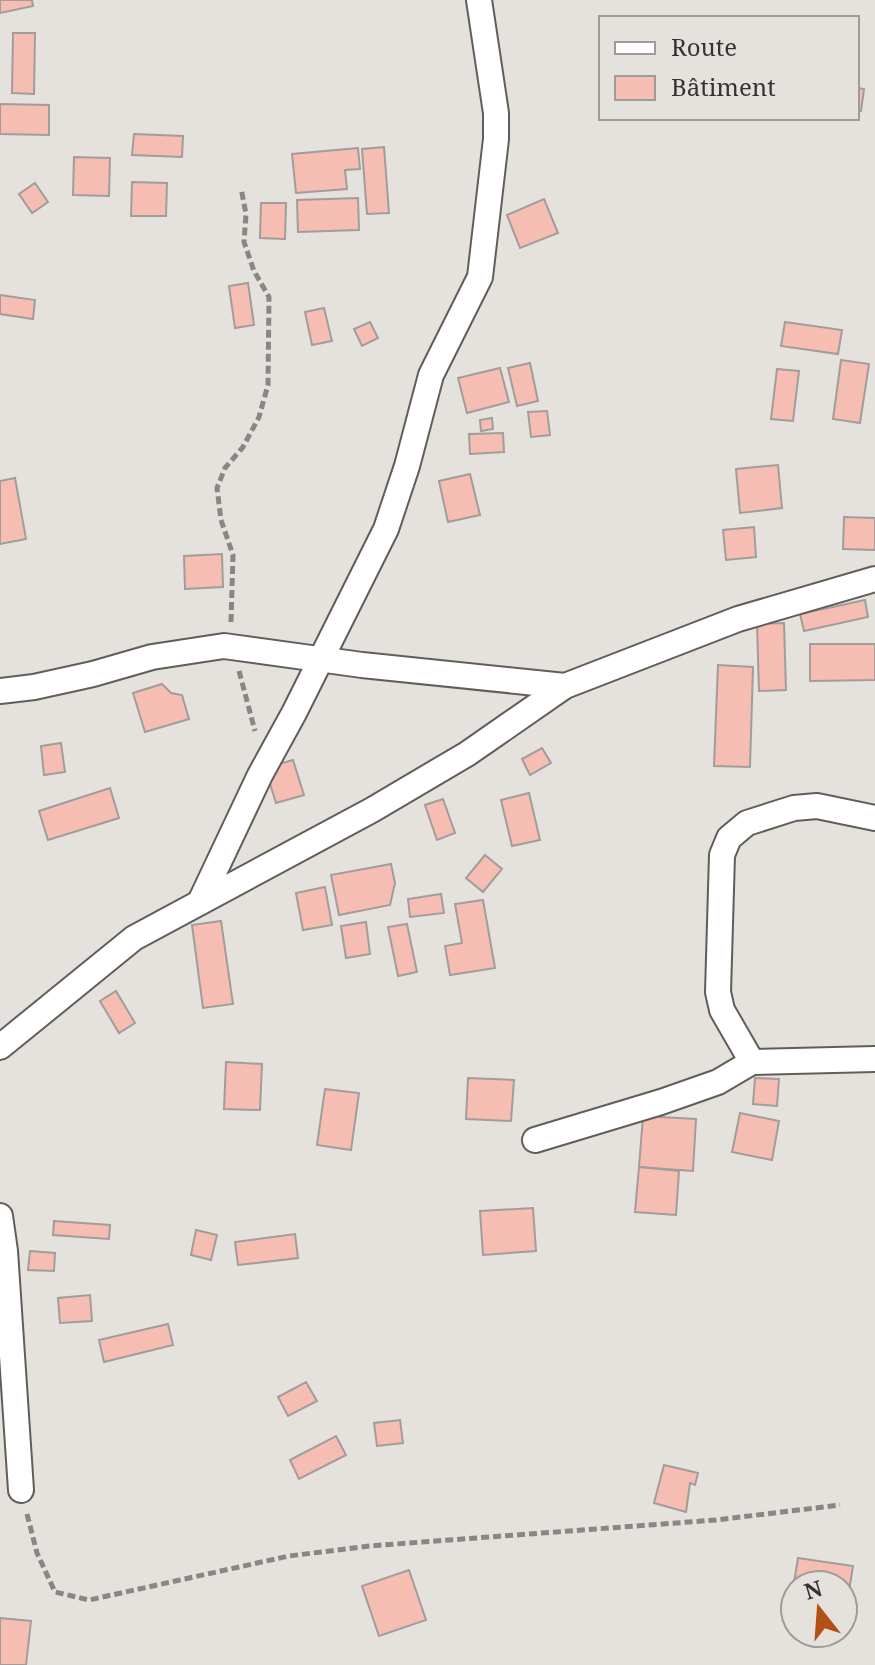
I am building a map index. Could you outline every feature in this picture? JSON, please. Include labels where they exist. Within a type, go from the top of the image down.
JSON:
[{"type":"street","points":[[200,902],[260,775],[386,529],[407,466],[431,375],[480,277],[496,139],[496,113],[479,0]]},
{"type":"street","points":[[0,1047],[134,938],[400,794],[467,754],[565,686],[738,619],[875,579]]},
{"type":"street","points":[[0,691],[63,681],[152,657],[224,646],[565,686]]},
{"type":"street","points":[[752,1062],[722,1010],[718,992],[722,855],[729,838],[747,823],[794,808],[817,806],[875,818]]},
{"type":"street","points":[[535,1140],[718,1082],[752,1062],[875,1059]]},
{"type":"street","points":[[0,1216],[21,1490]]},
{"type":"path","points":[[241,188],[246,214],[244,242],[254,271],[269,297],[268,385],[259,417],[243,447],[225,468],[217,488],[221,520],[233,555],[232,617],[224,646],[239,670],[243,684],[262,761],[260,775]]},
{"type":"path","points":[[21,1490],[37,1553],[55,1592],[89,1600],[289,1556],[369,1546],[716,1520],[840,1505]]},
{"type":"building","points":[[0,0],[32,0],[33,6],[0,13]]},
{"type":"building","points":[[13,33],[35,33],[34,94],[12,93]]},
{"type":"building","points":[[859,88],[864,89],[859,111]]},
{"type":"building","points":[[0,104],[49,105],[49,135],[0,134]]},
{"type":"building","points":[[134,134],[183,136],[182,157],[132,155]]},
{"type":"building","points":[[384,147],[389,213],[367,214],[362,149]]},
{"type":"building","points":[[358,148],[360,169],[345,170],[347,189],[296,193],[292,154]]},
{"type":"building","points":[[74,157],[110,158],[109,196],[73,195]]},
{"type":"building","points":[[132,182],[167,183],[166,216],[131,216]]},
{"type":"building","points":[[35,183],[48,202],[32,213],[19,194]]},
{"type":"building","points":[[358,198],[359,230],[298,232],[297,200]]},
{"type":"building","points":[[544,199],[558,233],[520,248],[507,215]]},
{"type":"building","points":[[261,203],[286,203],[285,239],[260,238]]},
{"type":"building","points":[[248,283],[254,325],[235,328],[229,286]]},
{"type":"building","points":[[0,295],[35,300],[33,319],[0,314]]},
{"type":"building","points":[[324,308],[332,341],[312,345],[305,312]]},
{"type":"building","points":[[370,322],[378,338],[362,346],[354,329]]},
{"type":"building","points":[[785,322],[842,330],[838,354],[781,346]]},
{"type":"building","points":[[841,360],[869,364],[860,423],[833,419]]},
{"type":"building","points":[[530,363],[538,401],[517,406],[508,368]]},
{"type":"building","points":[[500,368],[509,402],[467,413],[458,378]]},
{"type":"building","points":[[777,369],[799,371],[793,421],[771,419]]},
{"type":"building","points":[[547,411],[550,435],[531,437],[528,412]]},
{"type":"building","points":[[492,418],[493,429],[481,431],[480,420]]},
{"type":"building","points":[[503,433],[504,452],[470,454],[469,434]]},
{"type":"building","points":[[778,465],[782,508],[740,513],[736,469]]},
{"type":"building","points":[[470,474],[480,515],[448,522],[439,481]]},
{"type":"building","points":[[15,478],[26,539],[0,544],[0,481]]},
{"type":"building","points":[[844,517],[875,518],[875,550],[843,549]]},
{"type":"building","points":[[754,527],[756,557],[726,560],[723,530]]},
{"type":"building","points":[[222,554],[223,587],[185,589],[184,556]]},
{"type":"building","points":[[865,600],[868,617],[804,631],[800,614]]},
{"type":"building","points":[[784,623],[786,690],[759,691],[757,624]]},
{"type":"building","points":[[810,644],[875,644],[875,680],[810,681]]},
{"type":"building","points":[[718,665],[753,667],[750,767],[714,766]]},
{"type":"building","points":[[162,684],[171,693],[182,695],[189,719],[145,732],[133,693]]},
{"type":"building","points":[[61,743],[65,772],[44,775],[41,746]]},
{"type":"building","points":[[542,748],[551,763],[530,775],[522,759]]},
{"type":"building","points":[[293,760],[304,795],[276,803],[265,768]]},
{"type":"building","points":[[110,788],[119,818],[48,840],[39,811]]},
{"type":"building","points":[[529,793],[540,840],[512,846],[501,800]]},
{"type":"building","points":[[443,799],[455,833],[437,840],[425,805]]},
{"type":"building","points":[[485,855],[502,869],[483,892],[466,878]]},
{"type":"building","points":[[391,864],[395,883],[390,905],[339,915],[331,875]]},
{"type":"building","points":[[325,887],[332,925],[303,930],[296,893]]},
{"type":"building","points":[[441,894],[444,913],[410,917],[408,899]]},
{"type":"building","points":[[483,900],[495,968],[450,975],[445,946],[462,943],[455,904]]},
{"type":"building","points":[[221,921],[233,1004],[203,1008],[192,925]]},
{"type":"building","points":[[366,922],[370,954],[346,958],[341,926]]},
{"type":"building","points":[[407,924],[417,972],[398,976],[388,927]]},
{"type":"building","points":[[116,991],[135,1023],[119,1033],[100,1001]]},
{"type":"building","points":[[226,1062],[262,1064],[260,1110],[224,1109]]},
{"type":"building","points":[[468,1078],[514,1080],[511,1121],[466,1119]]},
{"type":"building","points":[[755,1078],[779,1079],[777,1106],[753,1104]]},
{"type":"building","points":[[325,1089],[359,1093],[351,1150],[317,1145]]},
{"type":"building","points":[[740,1113],[779,1121],[772,1160],[732,1152]]},
{"type":"building","points":[[643,1116],[696,1119],[693,1171],[639,1167]]},
{"type":"building","points":[[639,1167],[679,1171],[676,1215],[635,1212]]},
{"type":"building","points":[[533,1208],[536,1251],[483,1255],[480,1211]]},
{"type":"building","points":[[54,1221],[110,1225],[109,1239],[53,1235]]},
{"type":"building","points":[[196,1230],[217,1235],[211,1260],[191,1255]]},
{"type":"building","points":[[295,1234],[298,1258],[238,1265],[235,1242]]},
{"type":"building","points":[[30,1251],[55,1253],[54,1271],[28,1270]]},
{"type":"building","points":[[90,1295],[92,1321],[60,1323],[58,1298]]},
{"type":"building","points":[[168,1324],[173,1345],[104,1362],[99,1340]]},
{"type":"building","points":[[306,1382],[317,1401],[288,1416],[278,1397]]},
{"type":"building","points":[[400,1420],[403,1443],[377,1446],[374,1423]]},
{"type":"building","points":[[336,1436],[346,1455],[299,1479],[290,1460]]},
{"type":"building","points":[[664,1465],[698,1473],[695,1485],[690,1483],[686,1512],[654,1503]]},
{"type":"building","points":[[798,1558],[853,1566],[853,1569],[796,1569]]},
{"type":"building","points":[[409,1570],[426,1620],[379,1636],[362,1586]]},
{"type":"building","points":[[0,1618],[31,1621],[26,1665],[0,1665]]}]
